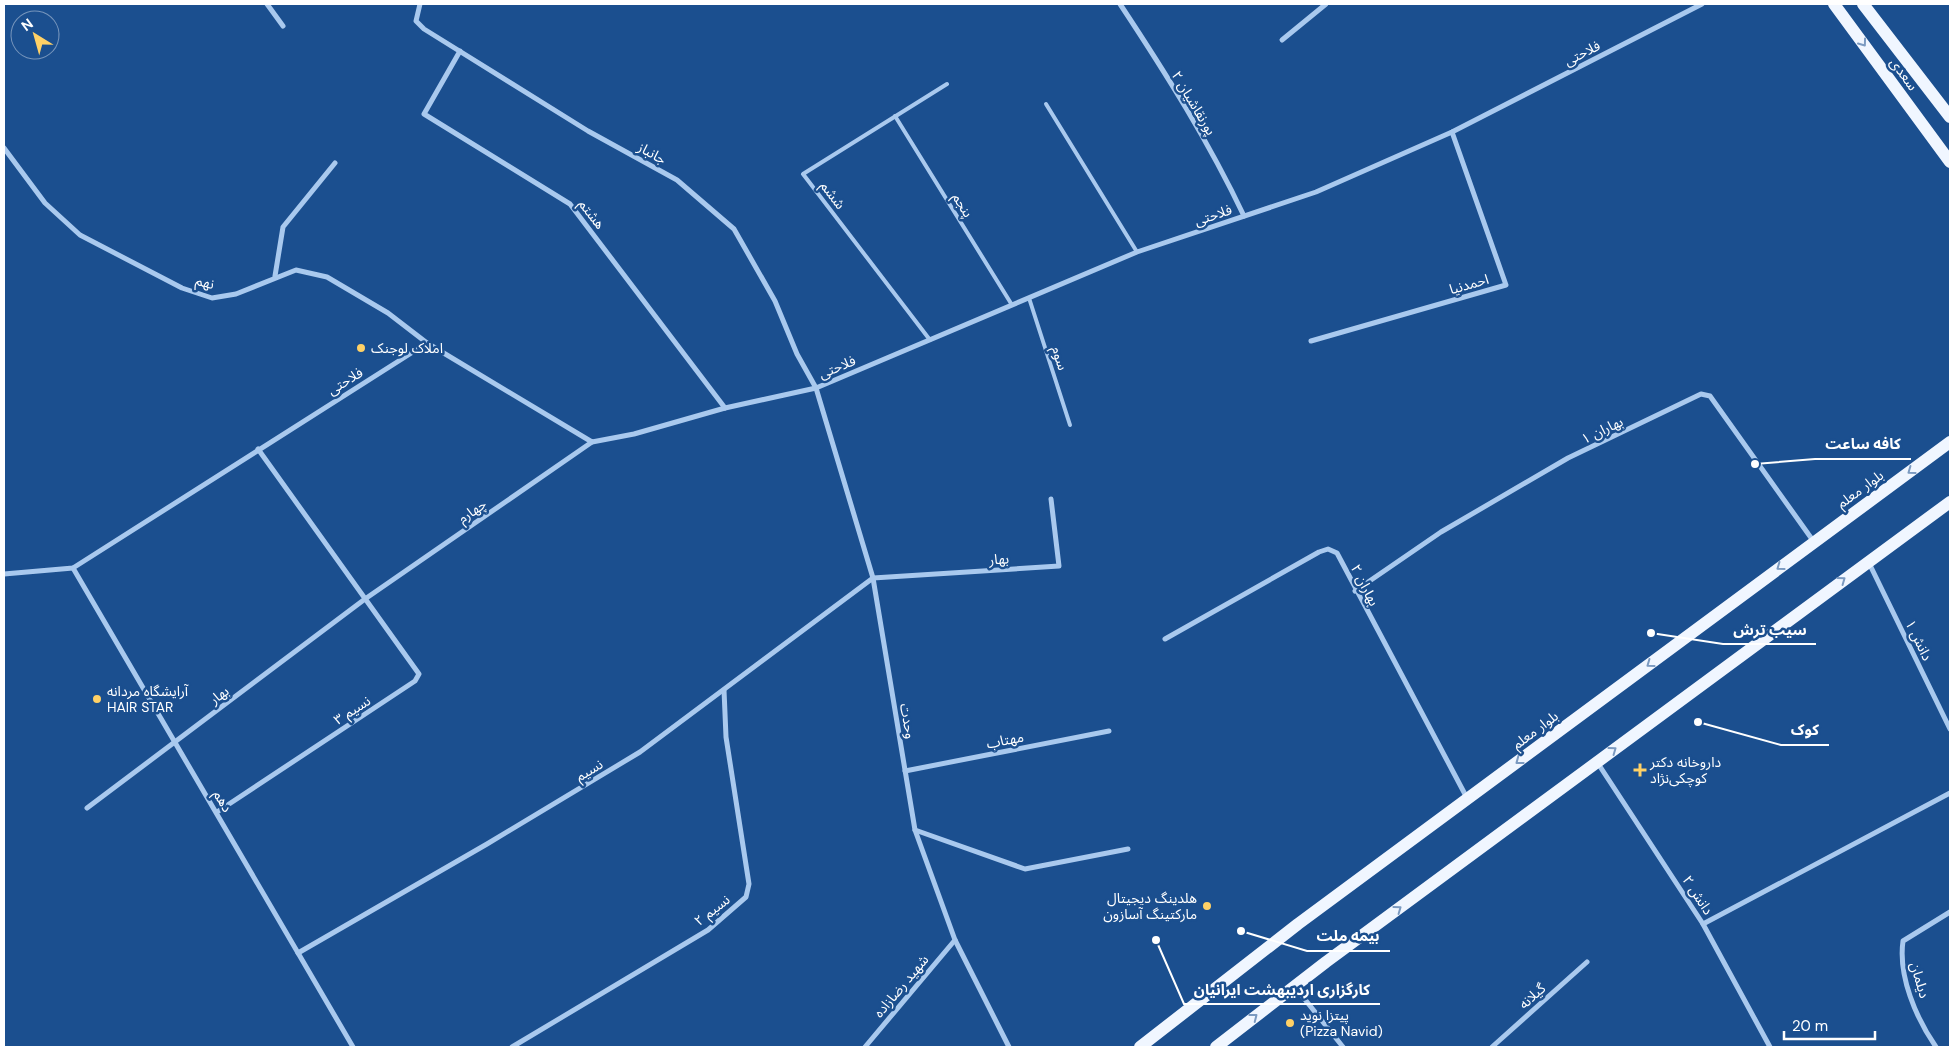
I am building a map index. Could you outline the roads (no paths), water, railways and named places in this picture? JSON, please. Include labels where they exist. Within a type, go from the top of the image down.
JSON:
[{"type":"main road","name":"سعدی","points":[[1834,4],[1950,162]]},
{"type":"main road","points":[[1863,4],[1950,117]]},
{"type":"main road","name":"بلوار معلم","points":[[1140,1047],[1298,924],[1950,442]]},
{"type":"main road","points":[[1216,1047],[1295,986],[1950,502]]},
{"type":"street","points":[[267,4],[283,26]]},
{"type":"street","name":"جانباز","points":[[420,4],[416,20],[424,29],[588,131],[678,180],[734,229],[775,301],[797,354],[816,388]]},
{"type":"street","name":"پورنقاشیان ۲","points":[[1120,4],[1196,126],[1225,177],[1244,216]]},
{"type":"street","points":[[1282,40],[1326,4]]},
{"type":"street","name":"فلاحتی","points":[[592,442],[634,434],[724,408],[816,388],[1137,252],[1316,192],[1452,132],[1702,4]]},
{"type":"street","name":"هشتم","points":[[460,51],[424,114],[570,204],[724,408]]},
{"type":"street","name":"احمدنیا","points":[[1311,341],[1506,286],[1452,132]]},
{"type":"street","name":"نهم","points":[[4,148],[45,203],[80,235],[182,288],[212,298],[236,294],[275,276],[296,270],[327,277],[388,313],[428,343]]},
{"type":"street","points":[[275,276],[283,227],[335,163]]},
{"type":"street","points":[[428,343],[592,442]]},
{"type":"street","name":"فلاحتی","points":[[4,574],[73,568],[428,343]]},
{"type":"street","name":"وحدت","points":[[816,388],[872,578],[915,830],[955,940],[1009,1047]]},
{"type":"street","name":"بهاران ۱","points":[[1355,591],[1441,532],[1568,458],[1701,394],[1710,396],[1814,542]]},
{"type":"street","name":"چهارم","points":[[365,599],[592,442]]},
{"type":"street","points":[[258,449],[365,599]]},
{"type":"street","name":"بهار","points":[[872,578],[1059,566],[1051,499]]},
{"type":"street","name":"بهاران ۲","points":[[1165,639],[1319,552],[1328,549],[1337,553],[1355,591],[1468,799]]},
{"type":"street","name":"دانش ۱","points":[[1868,561],[1950,729]]},
{"type":"street","name":"دهم","points":[[73,568],[353,1047]]},
{"type":"street","name":"نسیم","points":[[298,953],[487,844],[640,752],[872,578]]},
{"type":"street","name":"بهار","points":[[87,808],[365,599]]},
{"type":"street","name":"نسیم ۳","points":[[217,812],[415,681],[419,674],[412,662],[365,599]]},
{"type":"street","name":"نسیم ٢","points":[[512,1047],[708,930],[746,897],[749,884],[726,737],[724,690]]},
{"type":"street","name":"مهتاب","points":[[905,771],[1109,730]]},
{"type":"street","name":"دانش ۲","points":[[1597,762],[1703,924],[1770,1047]]},
{"type":"street","points":[[1703,924],[1950,793]]},
{"type":"street","points":[[915,830],[1025,869],[1128,849]]},
{"type":"street","name":"دیلمان","points":[[1936,1047],[1925,1032],[1904,978],[1901,954],[1903,941],[1950,912]]},
{"type":"street","name":"شهید رضازاده","points":[[865,1047],[955,940]]},
{"type":"street","name":"گیلانه","points":[[1492,1047],[1587,962]]},
{"type":"street","points":[[1295,986],[1343,1047]]},
{"type":"lane","name":"ششم","points":[[930,340],[804,174],[947,84]]},
{"type":"lane","points":[[1046,104],[1137,252]]},
{"type":"lane","name":"پنجم","points":[[895,116],[1012,305]]},
{"type":"lane","name":"سوم","points":[[1030,298],[1070,425]]},
{"type":"place","name":"املاک لوجنک","points":[[361,348]]},
{"type":"place","name":"کافه ساعت","points":[[1755,464]]},
{"type":"place","name":"سیب ترش","points":[[1651,633]]},
{"type":"place","name":"آرایشگاه مردانه HAIR STAR","points":[[97,699]]},
{"type":"place","name":"کوک","points":[[1698,722]]},
{"type":"place","name":"داروخانه دکتر کوچکی‌نژاد","points":[[1640,770]]},
{"type":"place","name":"هلدینگ دیجیتال مارکتینگ آسازون","points":[[1207,906]]},
{"type":"place","name":"بیمه ملت","points":[[1241,931]]},
{"type":"place","name":"کارگزاری اردیبهشت ایرانیان","points":[[1156,940]]},
{"type":"place","name":"پیتزا نوید (Pizza Navid)","points":[[1290,1023]]}]
